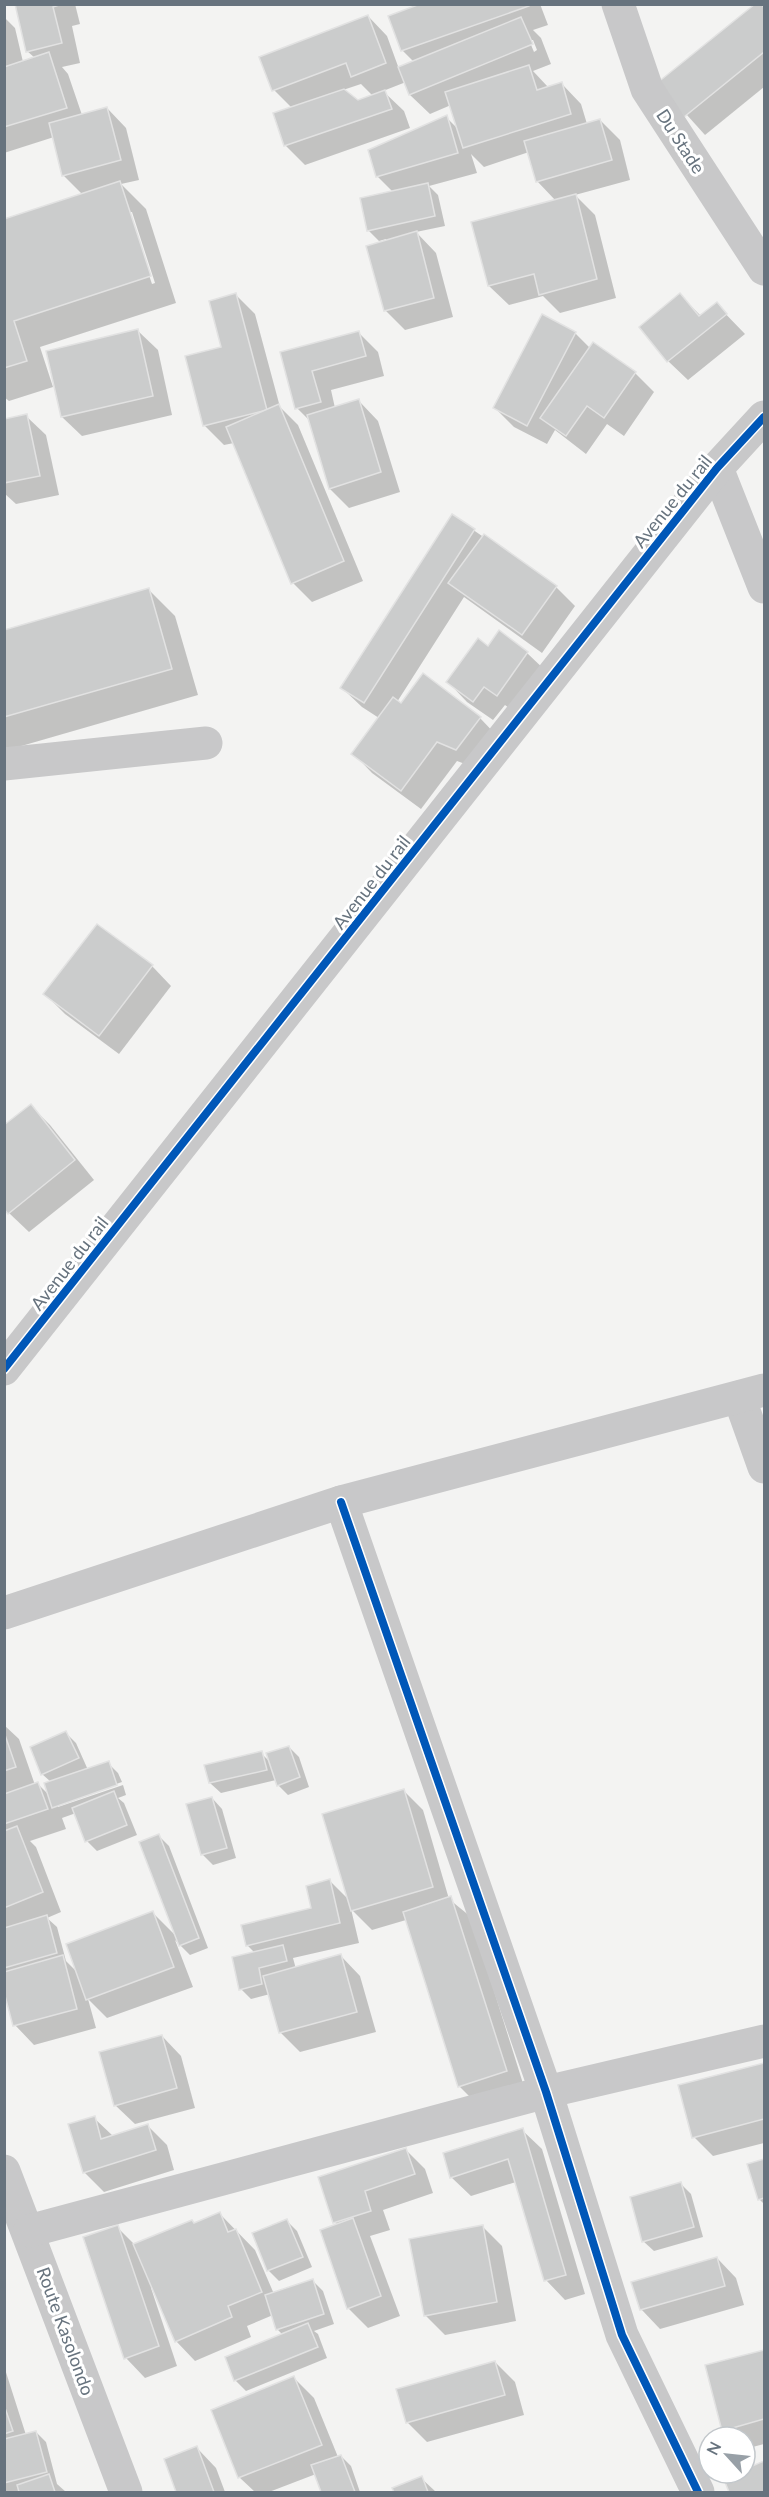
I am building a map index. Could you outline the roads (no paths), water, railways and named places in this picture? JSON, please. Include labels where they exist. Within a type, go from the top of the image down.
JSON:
[{"type":"street","name":"Du Stade","points":[[618,4],[647,89],[765,268]]},
{"type":"street","name":"Avenue du rail","points":[[4,1369],[717,468],[765,417]]},
{"type":"street","points":[[717,468],[765,587]]},
{"type":"street","points":[[4,764],[206,743]]},
{"type":"street","points":[[4,1613],[341,1502],[752,1394],[765,1467]]},
{"type":"street","points":[[341,1502],[546,2092],[622,2335],[698,2493]]},
{"type":"street","points":[[29,2231],[546,2092],[765,2041]]},
{"type":"street","name":"Route Kasolondo","points":[[4,2171],[29,2231],[126,2493]]}]
